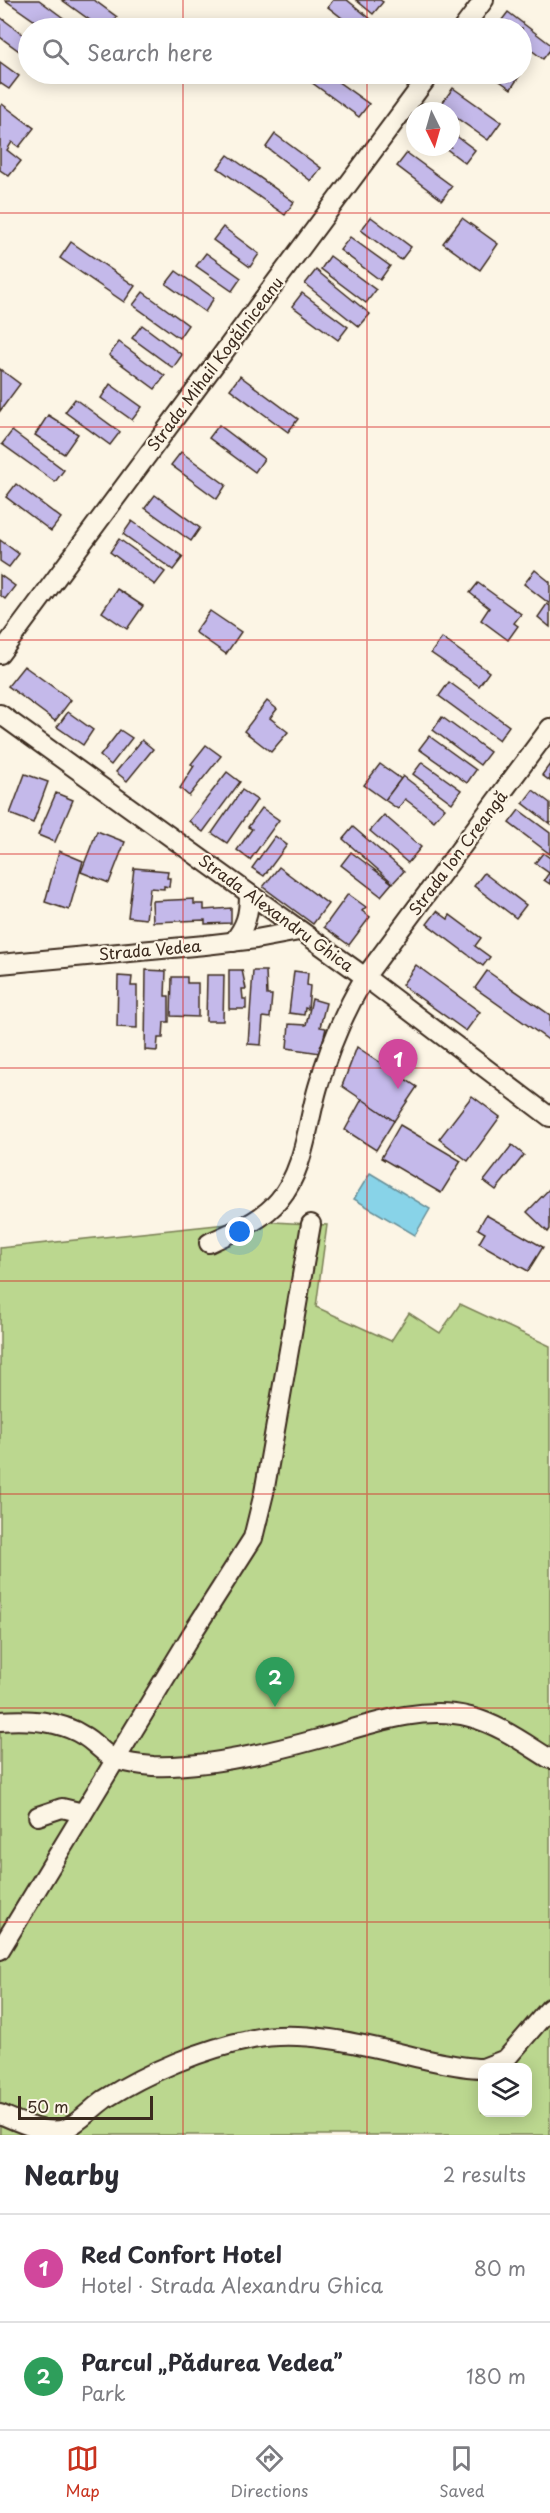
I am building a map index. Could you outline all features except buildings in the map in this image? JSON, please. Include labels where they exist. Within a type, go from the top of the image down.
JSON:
[{"type":"street","points":[[470,18],[484,0]]},
{"type":"street","name":"Strada Mihail Kogălniceanu","points":[[0,654],[423,84]]},
{"type":"street","name":"Strada Alexandru Ghica","points":[[0,714],[365,977],[550,1117]]},
{"type":"street","name":"Strada Ion Creangă","points":[[209,1243],[255,1221],[272,1208],[290,1185],[317,1089],[347,1006],[365,977],[550,728]]},
{"type":"street","points":[[233,942],[245,927],[249,912],[249,894]]},
{"type":"street","name":"Strada Vedea","points":[[0,964],[233,942],[299,931]]},
{"type":"street","points":[[0,1950],[193,1632],[254,1538],[271,1457],[311,1224]]},
{"type":"street","points":[[0,1722],[24,1720],[61,1726],[83,1735],[115,1760],[153,1766],[210,1762],[317,1739],[376,1722],[413,1715],[443,1714],[469,1717],[503,1729],[550,1759]]},
{"type":"street","points":[[38,1816],[62,1808],[83,1813]]},
{"type":"street","points":[[494,2063],[506,2058],[550,2008]]},
{"type":"street","points":[[0,2114],[47,2132],[65,2129],[105,2099],[144,2078],[196,2056],[254,2038],[302,2036],[335,2040],[478,2067]]},
{"type":"green space","points":[[255,1221],[327,1225],[316,1307],[391,1341],[409,1313],[440,1333],[460,1304],[550,1346],[550,2135],[0,2135],[0,1248]]},
{"type":"water","points":[[370,1173],[430,1209],[415,1235],[354,1199]]},
{"type":"place","name":"Red Confort Hotel","points":[[398,1089]]},
{"type":"place","name":"Parcul „Pădurea Vedea”","points":[[275,1707]]}]
